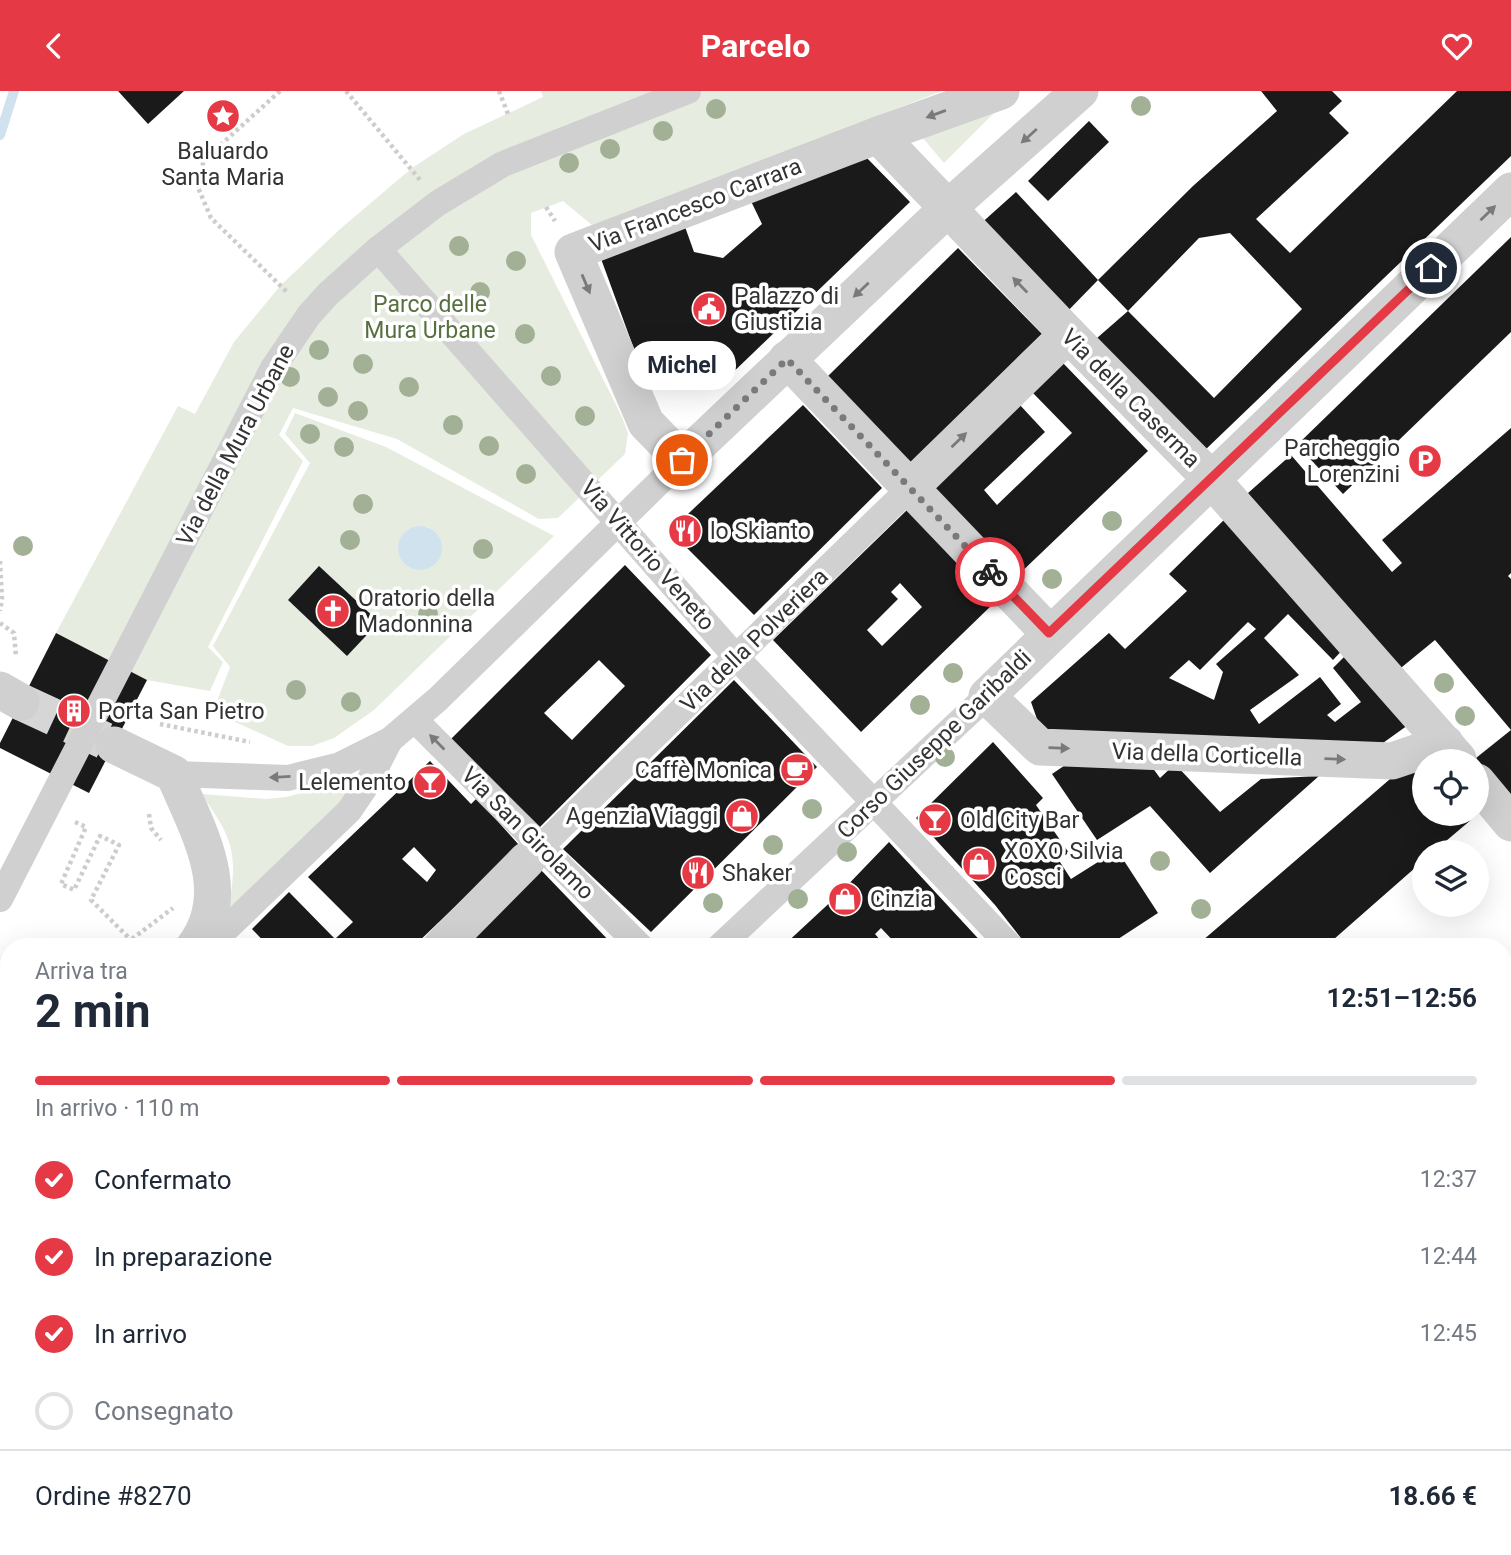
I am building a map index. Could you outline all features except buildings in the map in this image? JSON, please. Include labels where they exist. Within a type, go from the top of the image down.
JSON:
[{"type":"street","name":"Via della Mura Urbane","points":[[0,899],[273,368],[309,314],[378,249],[438,203],[503,164],[688,91]]},
{"type":"street","name":"Via Francesco Carrara","points":[[682,460],[646,423],[573,252],[878,135],[1001,91]]},
{"type":"street","points":[[114,745],[174,774],[288,778],[317,773],[340,765],[390,740],[415,720],[787,359],[947,209],[1080,91]]},
{"type":"street","name":"Via della Caserma","points":[[878,135],[1212,480],[1449,749]]},
{"type":"street","name":"Corso Giuseppe Garibaldi","points":[[729,938],[987,695],[1511,191]]},
{"type":"street","name":"Via Vittorio Veneto","points":[[378,249],[736,657],[1003,938]]},
{"type":"street","name":"Via della Polveriera","points":[[450,938],[1068,334]]},
{"type":"street","points":[[787,359],[1049,633]]},
{"type":"street","name":"Via della Corticella","points":[[987,695],[1040,747],[1392,761],[1412,758]]},
{"type":"street","name":"Via San Girolamo","points":[[415,720],[534,853],[631,938]]},
{"type":"street","points":[[209,938],[220,935],[349,811],[368,783],[390,740]]},
{"type":"street","points":[[174,774],[211,865],[212,913],[200,938]]},
{"type":"street","points":[[1489,796],[1511,823]]},
{"type":"path","points":[[280,91],[204,160],[197,185],[211,218],[309,314]]},
{"type":"path","points":[[346,91],[412,168],[438,203]]},
{"type":"path","points":[[499,91],[508,114]]},
{"type":"path","points":[[0,561],[0,611]]},
{"type":"path","points":[[0,623],[14,633],[12,684]]},
{"type":"path","points":[[180,726],[259,744]]},
{"type":"path","points":[[148,806],[151,828],[164,844]]},
{"type":"path","points":[[46,809],[86,827],[61,884],[74,890],[100,836],[119,845],[91,900],[131,938]]},
{"type":"path","points":[[133,938],[175,906]]},
{"type":"green space","name":"Parco delle Mura Urbane","points":[[541,91],[942,91],[592,225],[563,201],[531,213],[531,235],[628,433],[625,454],[558,518],[539,519],[397,439],[293,408],[279,435],[303,461],[208,647],[223,662],[210,691],[147,680],[56,633],[178,406],[195,414],[234,342],[280,286],[339,230],[412,168],[464,134],[543,97]]},
{"type":"green space","points":[[1008,99],[944,163],[917,131]]},
{"type":"green space","points":[[295,413],[386,447],[554,536],[374,710],[334,738],[312,746],[288,746],[213,712],[230,667],[213,646],[310,463],[285,434]],"holes":[[[428,527],[439,537],[398,553],[400,539],[408,529]]]},
{"type":"green space","points":[[357,779],[352,792],[228,915],[233,878],[231,851],[222,825],[201,794],[266,799],[286,797]]},
{"type":"water","points":[[420,526],[435,533],[442,548],[435,563],[420,570],[405,563],[398,548],[405,533]]},
{"type":"waterway","points":[[0,135],[14,91]]},
{"type":"tunnel","points":[[21,702],[114,745]]},
{"type":"way so far","points":[[682,460],[787,359],[990,572]]},
{"type":"place","name":"Baluardo Santa Maria","points":[[223,116]]},
{"type":"place","name":"Palazzo di Giustizia","points":[[709,309]]},
{"type":"place","name":"Michel","points":[[682,460]]},
{"type":"place","name":"Parcheggio Lorenzini","points":[[1425,461]]},
{"type":"place","name":"lo Skianto","points":[[685,531]]},
{"type":"place","name":"Oratorio della Madonnina","points":[[333,611]]},
{"type":"place","name":"Porta San Pietro","points":[[74,711]]},
{"type":"place","name":"Caffè Monica","points":[[797,770]]},
{"type":"place","name":"Lelemento","points":[[430,782]]},
{"type":"place","name":"Agenzia Viaggi","points":[[742,816]]},
{"type":"place","name":"Old City Bar","points":[[935,820]]},
{"type":"place","name":"XOXO Silvia Cosci","points":[[979,864]]},
{"type":"place","name":"Shaker","points":[[698,873]]},
{"type":"place","name":"Cinzia","points":[[845,899]]},
{"type":"route","points":[[990,572],[1049,633],[1431,268]]}]
